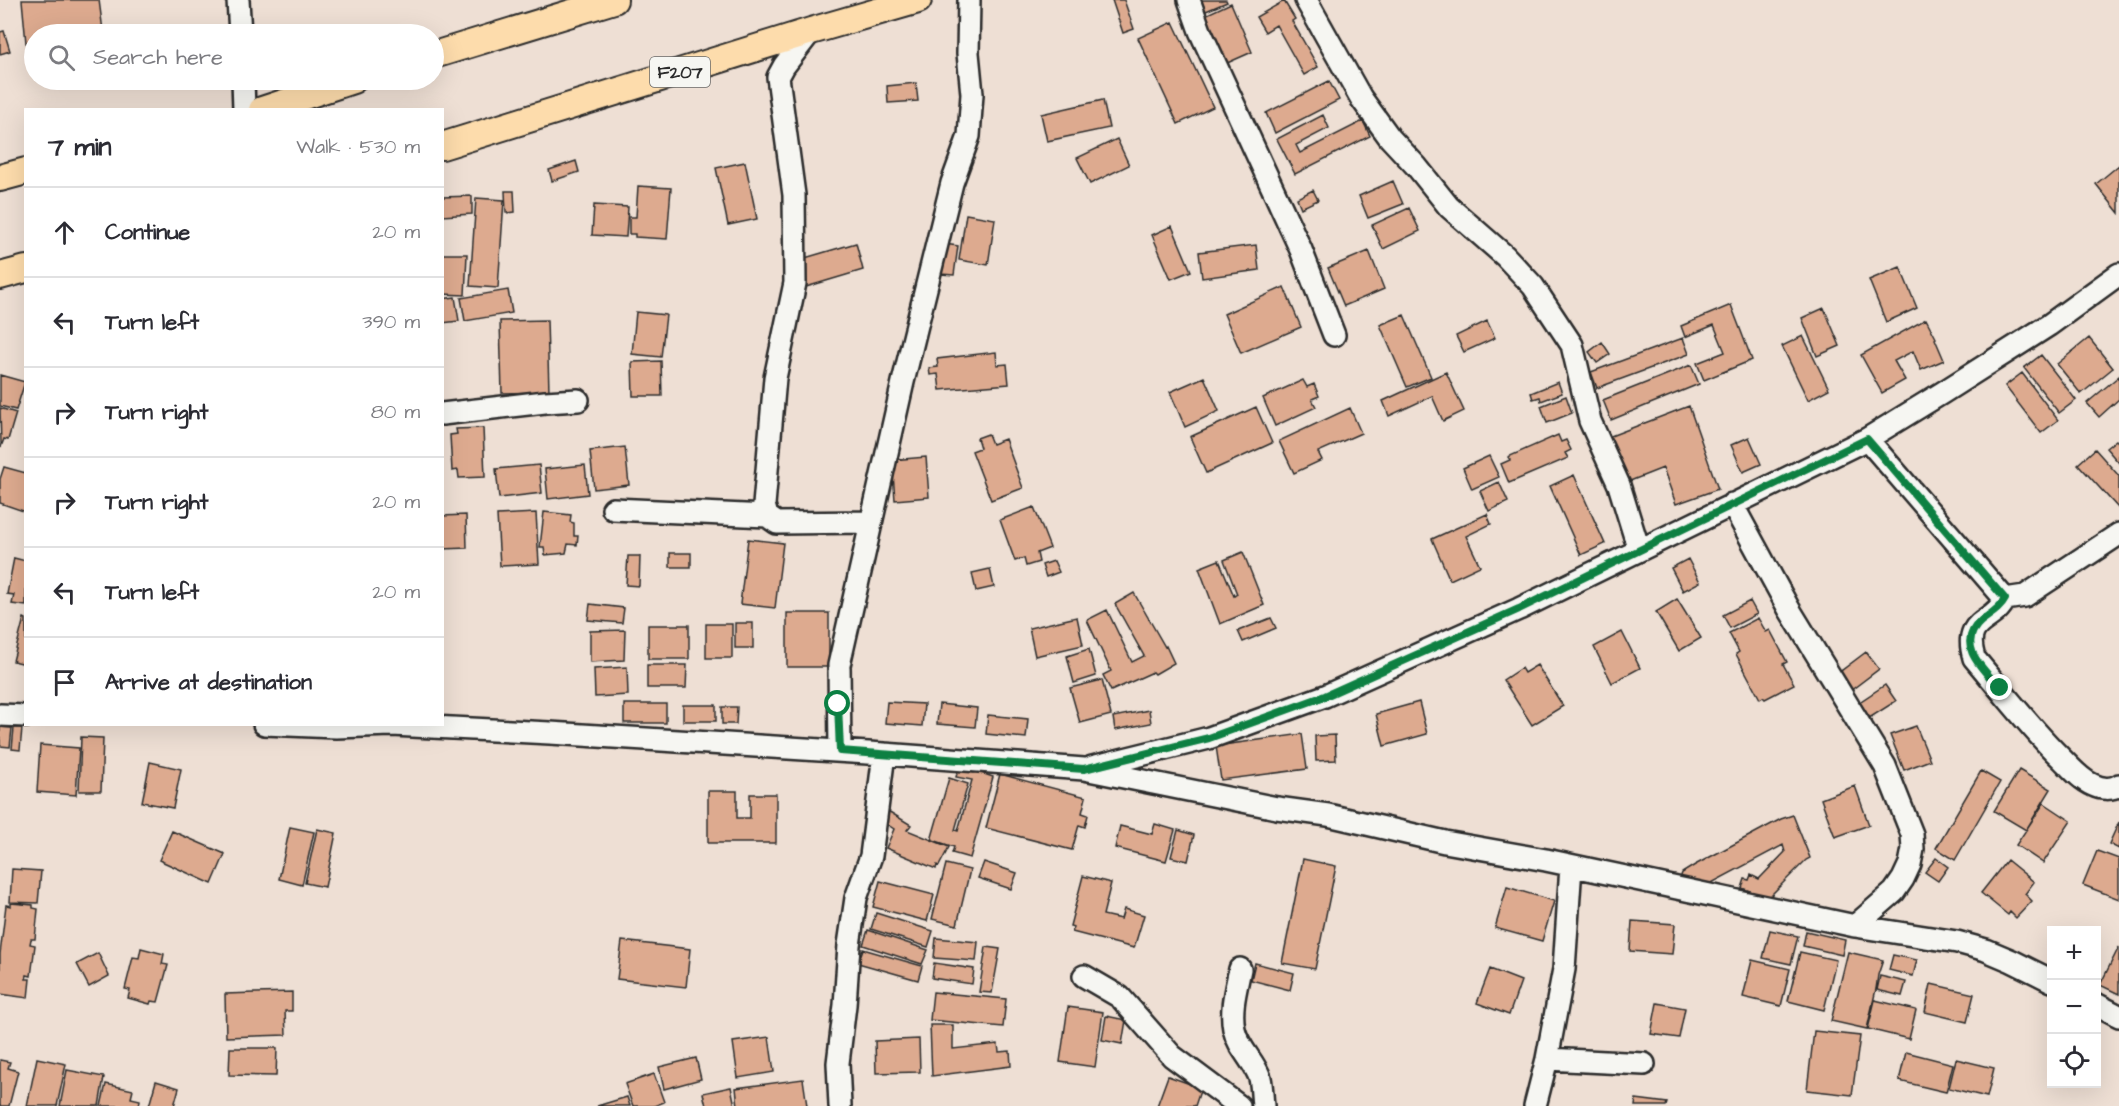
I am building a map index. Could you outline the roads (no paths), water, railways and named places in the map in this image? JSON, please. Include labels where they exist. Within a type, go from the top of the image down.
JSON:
[{"type":"main road","points":[[444,52],[614,0]]},
{"type":"main road","name":"F207","points":[[444,145],[918,0]]},
{"type":"main road","points":[[273,108],[319,90]]},
{"type":"main road","points":[[0,178],[24,172]]},
{"type":"main road","points":[[0,276],[24,270]]},
{"type":"street","points":[[238,0],[239,24]]},
{"type":"street","points":[[840,751],[839,665],[860,577],[870,522],[952,183],[969,136],[972,94],[968,53],[969,0]]},
{"type":"street","points":[[1189,0],[1200,31],[1301,250],[1334,335]]},
{"type":"street","points":[[1306,0],[1361,98],[1390,138],[1449,207],[1505,256],[1533,286],[1572,345],[1590,421],[1619,485],[1639,550]]},
{"type":"street","points":[[767,516],[764,505],[775,378],[795,283],[794,195],[778,77],[811,31]]},
{"type":"street","points":[[243,90],[244,108]]},
{"type":"street","points":[[1084,769],[1209,738],[1325,696],[1519,609],[1867,439],[2049,325],[2119,274]]},
{"type":"street","points":[[444,414],[578,400]]},
{"type":"street","points":[[1867,439],[2005,599]]},
{"type":"street","points":[[1732,504],[1789,609],[1885,766],[1912,834],[1910,864],[1903,879],[1894,892],[1854,926]]},
{"type":"street","points":[[613,509],[767,516],[777,523],[870,522]]},
{"type":"street","points":[[2005,599],[2025,596],[2119,534]]},
{"type":"street","points":[[2005,599],[2002,605],[1979,623],[1972,635],[1970,646],[1974,658],[2036,734],[2077,774],[2093,785],[2107,789],[2116,788],[2119,785]]},
{"type":"street","points":[[0,715],[24,716]]},
{"type":"street","points":[[312,726],[364,726]]},
{"type":"street","points":[[411,726],[656,739],[1084,769],[1277,808],[1328,815],[1445,842],[1571,866],[1854,926],[1917,935],[1986,950],[2050,980]]},
{"type":"street","points":[[840,1106],[838,1063],[849,945],[856,898],[871,856],[884,754]]},
{"type":"street","points":[[1535,1106],[1547,1059],[1564,969],[1571,866]]},
{"type":"street","points":[[1240,969],[1234,996],[1234,1030],[1242,1050],[1259,1077],[1263,1106]]},
{"type":"street","points":[[1084,976],[1120,997],[1172,1056],[1239,1106]]},
{"type":"street","points":[[2101,1006],[2119,1016]]},
{"type":"street","points":[[1547,1059],[1644,1064]]}]
